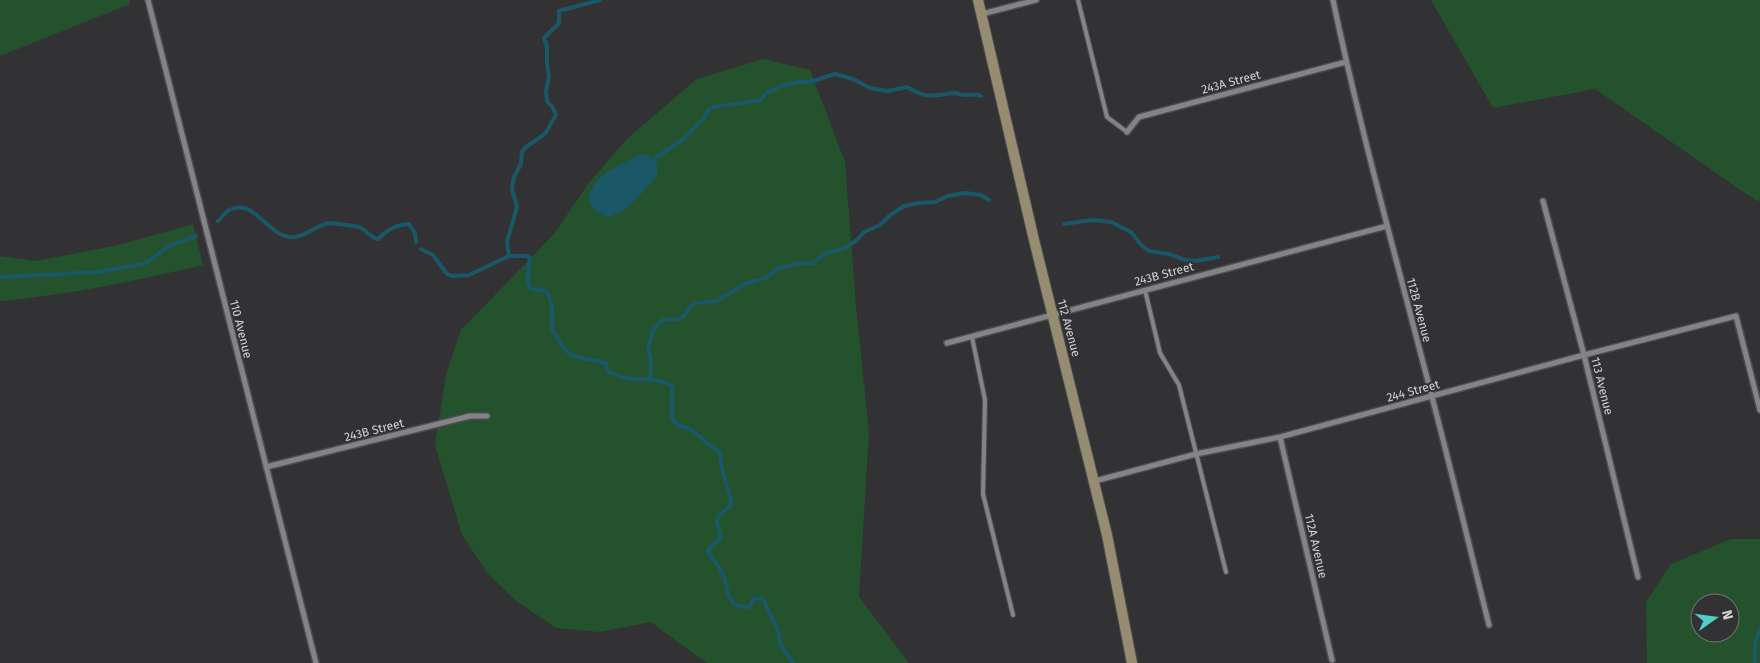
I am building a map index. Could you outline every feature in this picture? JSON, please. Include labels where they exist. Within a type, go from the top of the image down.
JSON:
[{"type":"main road","name":"112 Avenue","points":[[978,0],[1052,314],[1095,481],[1132,663]]},
{"type":"street","name":"110 Avenue","points":[[148,0],[316,663]]},
{"type":"street","points":[[982,14],[1036,0]]},
{"type":"street","name":"112B Avenue","points":[[1332,0],[1386,226],[1432,396],[1489,625]]},
{"type":"street","name":"243A Street","points":[[1127,132],[1139,117],[1346,62]]},
{"type":"street","name":"113 Avenue","points":[[1543,201],[1584,355],[1638,577]]},
{"type":"street","name":"243B Street","points":[[947,343],[1386,226]]},
{"type":"street","name":"244 Street","points":[[1095,481],[1196,454],[1280,437],[1736,316],[1760,410]]},
{"type":"street","name":"243B Street","points":[[266,467],[470,416],[487,416]]},
{"type":"street","name":"112A Avenue","points":[[1280,437],[1332,660]]},
{"type":"lane","points":[[1078,0],[1107,117],[1127,132]]},
{"type":"lane","points":[[1145,290],[1160,353],[1179,385],[1226,572]]},
{"type":"lane","points":[[972,337],[985,400],[984,494],[1013,615]]},
{"type":"green space","points":[[0,0],[129,0],[130,4],[0,56]]},
{"type":"green space","points":[[1431,0],[1760,0],[1760,201],[1755,200],[1595,89],[1493,108]]},
{"type":"green space","points":[[763,59],[810,70],[845,162],[856,306],[869,432],[859,597],[909,663],[708,663],[651,622],[599,632],[556,628],[515,600],[488,574],[462,535],[435,445],[446,375],[461,330],[554,234],[588,184],[627,139],[697,79]]},
{"type":"green space","points":[[193,224],[203,265],[102,287],[0,301],[0,256],[36,261],[119,245]]},
{"type":"green space","points":[[1731,539],[1760,539],[1760,663],[1647,663],[1646,602],[1671,564]]},
{"type":"water","points":[[641,154],[655,160],[658,167],[657,176],[637,198],[620,212],[605,216],[597,212],[591,205],[589,197],[595,183],[610,170]]},
{"type":"waterway","points":[[509,256],[507,242],[517,207],[512,189],[514,177],[521,164],[522,152],[545,134],[556,115],[547,101],[546,91],[549,77],[547,46],[544,38],[559,23],[559,11],[600,0]]},
{"type":"waterway","points":[[654,159],[686,137],[704,119],[707,111],[713,107],[761,100],[766,93],[781,86],[798,82],[810,82],[835,74],[853,79],[870,88],[888,91],[907,87],[930,96],[953,93],[981,96]]},
{"type":"waterway","points":[[650,380],[651,362],[648,347],[654,328],[663,320],[678,319],[684,316],[695,303],[717,301],[744,284],[765,278],[779,268],[801,263],[813,263],[826,253],[845,248],[857,240],[864,232],[880,225],[904,206],[935,202],[948,196],[965,193],[981,195],[989,200]]},
{"type":"waterway","points":[[218,221],[229,210],[238,208],[253,212],[273,229],[289,237],[300,236],[329,223],[359,227],[378,239],[392,228],[409,224],[415,233],[416,242]]},
{"type":"waterway","points":[[1064,224],[1092,220],[1111,222],[1131,232],[1141,245],[1149,251],[1196,261],[1218,257]]},
{"type":"waterway","points":[[0,277],[99,272],[146,263],[169,246],[196,236]]},
{"type":"waterway","points":[[421,249],[433,255],[447,274],[453,276],[469,275],[509,256],[527,256],[530,258],[528,284],[531,289],[543,290],[549,295],[552,307],[552,329],[565,350],[573,356],[606,363],[608,372],[626,378],[664,382],[672,387],[672,418],[677,425],[690,429],[720,453],[731,501],[730,507],[719,515],[717,521],[721,537],[708,550],[709,553],[721,570],[731,600],[735,604],[741,607],[749,607],[754,599],[763,599],[779,633],[780,644],[793,663]]},
{"type":"waterway","points":[[1755,663],[1755,644],[1760,629]]}]
